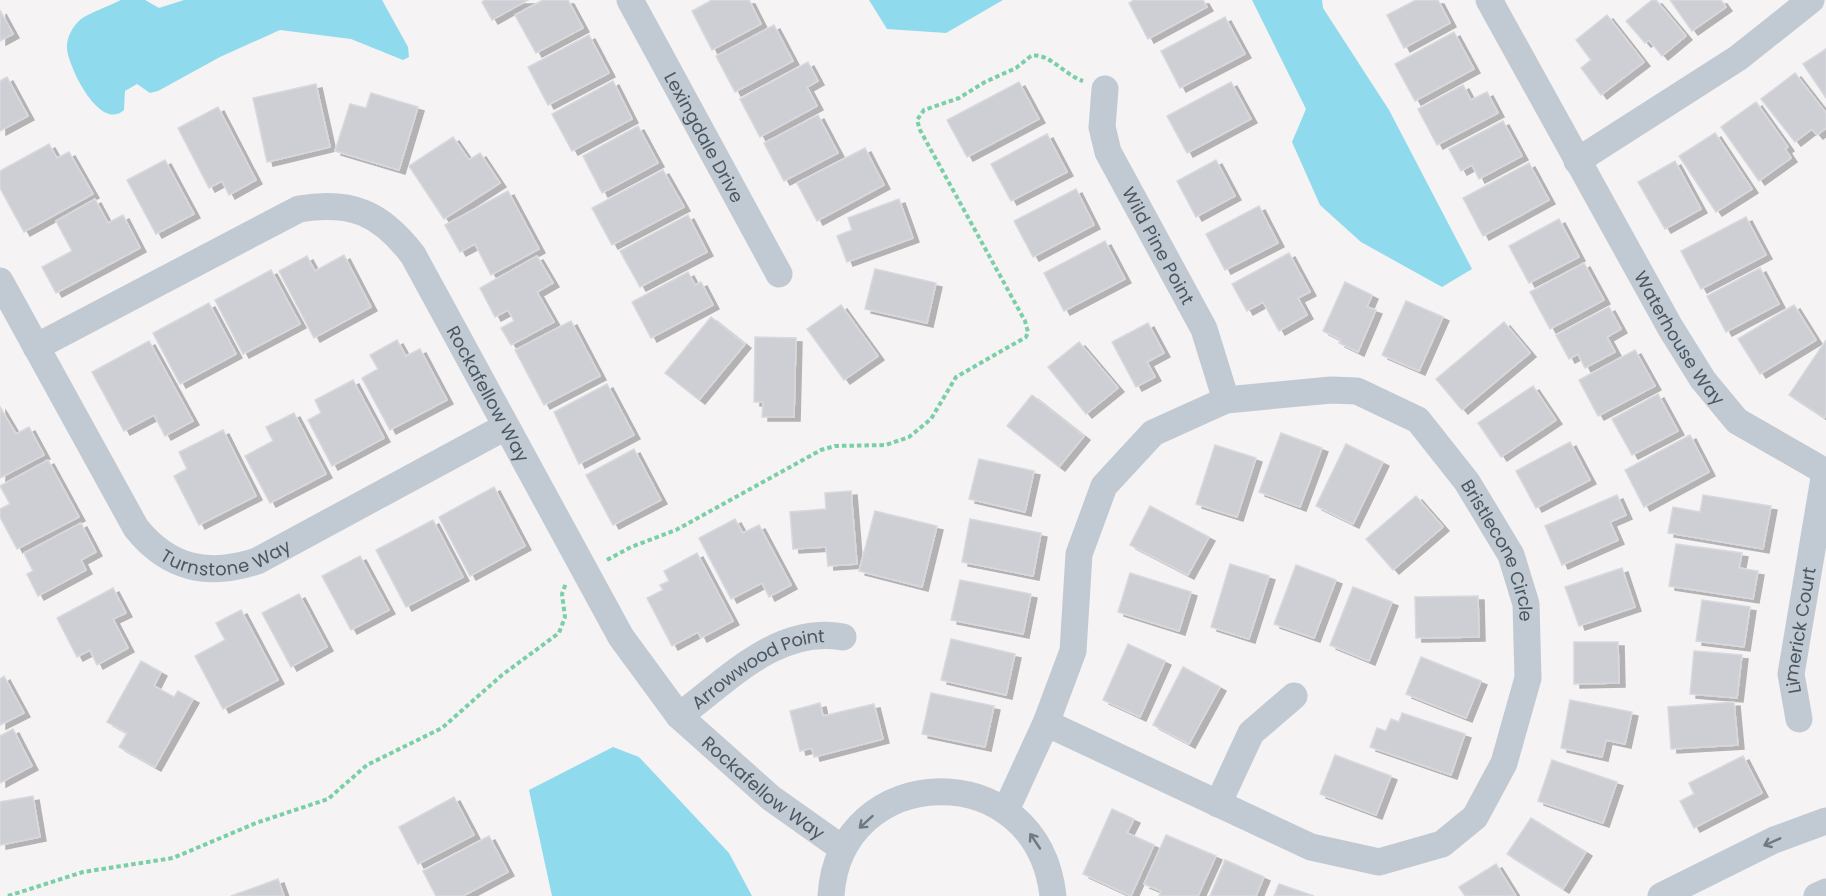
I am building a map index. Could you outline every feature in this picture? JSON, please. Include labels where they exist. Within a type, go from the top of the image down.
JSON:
[{"type":"street","name":"Lexingdale Drive","points":[[630,0],[779,274]]},
{"type":"street","name":"Waterhouse Way","points":[[1489,0],[1670,327],[1703,380],[1737,421],[1825,472]]},
{"type":"street","points":[[1577,161],[1738,57],[1811,0]]},
{"type":"street","name":"Wild Pine Point","points":[[1105,89],[1102,127],[1108,152],[1204,329],[1226,400]]},
{"type":"street","name":"Rockafellow Way","points":[[36,347],[299,208],[340,206],[375,218],[395,234],[413,255],[621,637],[679,716],[771,798],[843,849]]},
{"type":"street","name":"Turnstone Way","points":[[0,280],[136,528],[159,552],[189,566],[205,569],[239,567],[257,561],[505,427]]},
{"type":"street","name":"Bristlecone Circle","points":[[1006,810],[1046,723],[1073,651],[1079,554],[1104,486],[1153,433],[1226,400],[1331,390],[1357,391],[1418,420],[1467,482],[1511,555],[1526,604],[1528,678],[1504,763],[1475,817],[1442,844],[1379,862],[1311,847],[1046,723]]},
{"type":"street","name":"Limerick Court","points":[[1799,719],[1791,675],[1825,472]]},
{"type":"street","name":"Arrowwood Point","points":[[679,716],[753,661],[783,642],[813,634],[843,637]]},
{"type":"street","points":[[1218,804],[1251,733],[1294,696]]},
{"type":"street","points":[[831,896],[832,879],[843,849],[862,824],[887,805],[916,794],[947,791],[978,796],[1006,810],[1026,828],[1041,850],[1051,875],[1053,896]]},
{"type":"street","points":[[1661,896],[1774,840],[1826,820]]},
{"type":"street","points":[[1817,896],[1826,892]]},
{"type":"path","points":[[8,896],[83,873],[173,858],[256,823],[328,799],[367,765],[442,728],[502,675],[559,633],[565,617],[562,589],[571,578],[632,547],[676,530],[821,450],[835,446],[886,445],[909,437],[932,419],[956,377],[1026,337],[1028,332],[1025,321],[920,130],[918,116],[928,107],[959,98],[1036,55],[1047,58],[1072,77],[1105,89]]},
{"type":"water","points":[[121,0],[145,0],[159,8],[184,0],[382,0],[408,47],[409,57],[403,60],[351,39],[280,30],[220,57],[158,91],[150,93],[137,84],[125,91],[124,110],[115,114],[105,112],[87,95],[73,70],[67,41],[74,26],[80,20]]},
{"type":"water","points":[[869,0],[1003,0],[946,33],[887,29]]},
{"type":"water","points":[[1252,0],[1322,0],[1323,8],[1389,110],[1472,269],[1442,287],[1361,242],[1320,205],[1292,142],[1306,109]]},
{"type":"water","points":[[613,747],[639,757],[729,853],[752,896],[552,896],[529,790]]},
{"type":"building","points":[[485,0],[528,0],[492,20],[482,2]]},
{"type":"building","points":[[543,0],[568,0],[583,28],[536,53],[515,15]]},
{"type":"building","points":[[712,0],[749,0],[761,24],[712,50],[692,11]]},
{"type":"building","points":[[1134,0],[1203,0],[1207,7],[1148,39],[1129,3]]},
{"type":"building","points":[[1416,0],[1438,0],[1450,23],[1404,48],[1387,15]]},
{"type":"building","points":[[1652,0],[1656,0],[1686,36],[1662,56],[1649,40],[1645,43],[1626,21]]},
{"type":"building","points":[[1670,0],[1721,0],[1726,7],[1692,31]]},
{"type":"building","points":[[0,10],[13,34],[0,41]]},
{"type":"building","points":[[1607,15],[1644,62],[1601,95],[1581,68],[1591,60],[1576,40]]},
{"type":"building","points":[[1225,17],[1245,54],[1180,88],[1161,51]]},
{"type":"building","points":[[774,25],[793,61],[735,92],[716,56]]},
{"type":"building","points":[[1454,32],[1474,69],[1415,101],[1395,64]]},
{"type":"building","points":[[589,35],[609,73],[548,105],[528,67]]},
{"type":"building","points":[[1826,49],[1826,98],[1803,64]]},
{"type":"building","points":[[808,62],[818,81],[807,87],[817,106],[760,137],[740,99]]},
{"type":"building","points":[[1795,73],[1826,113],[1826,128],[1817,135],[1812,129],[1795,142],[1761,99]]},
{"type":"building","points":[[7,77],[28,116],[0,131],[0,81]]},
{"type":"building","points":[[613,81],[632,119],[572,151],[552,114]]},
{"type":"building","points":[[1019,82],[1039,119],[967,157],[947,120]]},
{"type":"building","points":[[1231,82],[1251,119],[1187,153],[1167,116]]},
{"type":"building","points":[[316,84],[330,147],[267,162],[253,98]]},
{"type":"building","points":[[1463,85],[1471,100],[1487,92],[1498,113],[1437,145],[1418,109]]},
{"type":"building","points":[[371,93],[418,107],[399,170],[335,151],[350,104],[366,108]]},
{"type":"building","points":[[1756,102],[1788,147],[1785,149],[1791,158],[1759,181],[1721,127]]},
{"type":"building","points":[[218,107],[256,180],[229,195],[222,181],[209,188],[178,128]]},
{"type":"building","points":[[818,115],[838,153],[784,181],[764,143]]},
{"type":"building","points":[[1503,121],[1522,156],[1479,179],[1472,165],[1461,171],[1449,149]]},
{"type":"building","points":[[638,126],[658,163],[602,193],[583,156]]},
{"type":"building","points":[[1715,133],[1752,189],[1716,212],[1679,156]]},
{"type":"building","points":[[1047,134],[1067,172],[1011,201],[991,164]]},
{"type":"building","points":[[453,137],[469,160],[480,153],[500,183],[444,219],[409,166]]},
{"type":"building","points":[[49,144],[57,158],[69,152],[93,194],[24,232],[0,188],[0,171]]},
{"type":"building","points":[[865,148],[884,185],[817,221],[797,183]]},
{"type":"building","points":[[165,160],[194,214],[156,234],[127,180]]},
{"type":"building","points":[[1216,160],[1235,196],[1196,217],[1177,181]]},
{"type":"building","points":[[1675,161],[1701,209],[1665,229],[1638,182]]},
{"type":"building","points":[[1529,163],[1549,200],[1483,236],[1463,198]]},
{"type":"building","points":[[663,170],[684,207],[612,245],[592,208]]},
{"type":"building","points":[[1076,189],[1094,225],[1033,257],[1014,221]]},
{"type":"building","points":[[508,191],[539,249],[491,275],[475,244],[460,252],[445,225]]},
{"type":"building","points":[[95,199],[108,223],[123,215],[140,248],[56,293],[42,267],[72,251],[56,221]]},
{"type":"building","points":[[899,199],[913,238],[847,262],[837,236],[852,230],[848,218]]},
{"type":"building","points":[[1259,206],[1278,243],[1225,270],[1206,234]]},
{"type":"building","points":[[688,215],[707,252],[640,287],[620,251]]},
{"type":"building","points":[[1746,217],[1766,255],[1701,289],[1681,251]]},
{"type":"building","points":[[1559,219],[1579,257],[1529,283],[1509,246]]},
{"type":"building","points":[[1105,241],[1125,279],[1064,311],[1044,273]]},
{"type":"building","points":[[1289,253],[1310,292],[1298,298],[1307,315],[1279,331],[1263,302],[1247,311],[1232,284]]},
{"type":"building","points":[[344,255],[371,307],[314,338],[279,271],[307,256],[315,271]]},
{"type":"building","points":[[537,256],[553,283],[537,292],[554,322],[511,345],[501,328],[514,321],[508,310],[495,317],[480,288]]},
{"type":"building","points":[[1584,263],[1604,300],[1550,329],[1530,292]]},
{"type":"building","points":[[1760,268],[1779,304],[1726,332],[1707,296]]},
{"type":"building","points":[[875,269],[936,283],[927,323],[865,309]]},
{"type":"building","points":[[271,270],[300,324],[243,354],[215,300]]},
{"type":"building","points":[[688,272],[695,285],[701,282],[713,305],[651,338],[632,302]]},
{"type":"building","points":[[1345,282],[1372,295],[1367,307],[1376,310],[1358,352],[1339,343],[1341,340],[1323,331]]},
{"type":"building","points":[[1406,301],[1443,317],[1419,371],[1382,355]]},
{"type":"building","points":[[209,303],[236,354],[180,384],[153,333]]},
{"type":"building","points":[[841,305],[878,356],[844,380],[807,329]]},
{"type":"building","points":[[1794,305],[1816,340],[1760,374],[1738,339]]},
{"type":"building","points":[[1609,307],[1621,329],[1607,337],[1615,352],[1585,368],[1578,354],[1569,359],[1556,335]]},
{"type":"building","points":[[711,317],[745,344],[699,400],[665,373]]},
{"type":"building","points":[[571,321],[600,376],[544,405],[515,350]]},
{"type":"building","points":[[1504,322],[1530,353],[1462,410],[1436,379]]},
{"type":"building","points":[[1148,323],[1164,353],[1147,362],[1155,377],[1136,387],[1112,342]]},
{"type":"building","points":[[755,337],[796,338],[794,417],[762,417],[763,402],[754,402]]},
{"type":"building","points":[[397,340],[406,356],[420,349],[447,400],[390,430],[362,378],[378,369],[370,355]]},
{"type":"building","points":[[1826,340],[1826,415],[1824,418],[1789,395]]},
{"type":"building","points":[[149,341],[193,421],[165,436],[154,415],[124,431],[92,372]]},
{"type":"building","points":[[1079,342],[1118,388],[1086,414],[1048,367]]},
{"type":"building","points":[[1635,350],[1655,386],[1598,416],[1579,380]]},
{"type":"building","points":[[353,380],[384,438],[332,466],[308,420],[321,413],[315,400]]},
{"type":"building","points":[[607,384],[634,435],[579,464],[554,412]]},
{"type":"building","points":[[1533,386],[1556,420],[1501,457],[1478,423]]},
{"type":"building","points":[[1658,394],[1678,431],[1632,455],[1612,419]]},
{"type":"building","points":[[1032,395],[1084,436],[1059,467],[1007,426]]},
{"type":"building","points":[[0,407],[16,434],[29,427],[44,455],[0,478]]},
{"type":"building","points":[[294,413],[326,474],[270,503],[245,456],[273,441],[266,427]]},
{"type":"building","points":[[223,430],[256,496],[199,525],[174,476],[187,469],[179,452]]},
{"type":"building","points":[[1281,433],[1322,448],[1300,507],[1259,492]]},
{"type":"building","points":[[1690,435],[1709,472],[1644,507],[1625,470]]},
{"type":"building","points":[[1570,442],[1590,480],[1536,508],[1516,471]]},
{"type":"building","points":[[1346,444],[1383,462],[1353,524],[1316,506]]},
{"type":"building","points":[[1215,445],[1256,458],[1237,517],[1196,504]]},
{"type":"building","points":[[634,449],[661,500],[613,525],[586,475]]},
{"type":"building","points":[[979,459],[1034,471],[1025,512],[969,499]]},
{"type":"building","points":[[48,460],[79,517],[17,549],[0,517],[0,509],[10,504],[0,486]]},
{"type":"building","points":[[494,487],[525,546],[470,576],[439,517]]},
{"type":"building","points":[[851,491],[857,564],[828,566],[826,547],[793,549],[790,512],[826,509],[825,493]]},
{"type":"building","points":[[1617,495],[1626,515],[1610,522],[1618,540],[1562,565],[1545,526]]},
{"type":"building","points":[[1703,495],[1771,506],[1763,549],[1668,533],[1673,507],[1700,512]]},
{"type":"building","points":[[1416,496],[1443,527],[1393,570],[1366,539]]},
{"type":"building","points":[[1150,506],[1209,537],[1188,575],[1130,545]]},
{"type":"building","points":[[875,511],[937,526],[922,587],[859,571]]},
{"type":"building","points":[[735,519],[743,533],[759,525],[791,585],[769,597],[762,583],[731,599],[699,538]]},
{"type":"building","points":[[970,519],[1041,533],[1033,576],[962,562]]},
{"type":"building","points":[[433,520],[463,577],[406,607],[376,550]]},
{"type":"building","points":[[81,523],[96,552],[81,560],[86,570],[38,596],[27,574],[33,571],[24,553]]},
{"type":"building","points":[[1676,544],[1742,553],[1739,568],[1758,571],[1753,599],[1669,586]]},
{"type":"building","points":[[697,553],[733,621],[701,638],[698,632],[672,646],[647,598],[663,590],[660,585],[669,581],[664,571]]},
{"type":"building","points":[[360,556],[389,610],[351,630],[322,576]]},
{"type":"building","points":[[1230,564],[1269,576],[1249,639],[1211,627]]},
{"type":"building","points":[[1296,565],[1336,580],[1314,638],[1274,624]]},
{"type":"building","points":[[1622,568],[1635,607],[1579,626],[1565,587]]},
{"type":"building","points":[[1130,573],[1191,592],[1179,631],[1118,612]]},
{"type":"building","points":[[960,580],[1031,594],[1023,634],[951,620]]},
{"type":"building","points":[[1353,587],[1392,602],[1369,661],[1330,645]]},
{"type":"building","points":[[113,588],[126,613],[113,619],[128,648],[97,665],[90,650],[77,657],[57,618]]},
{"type":"building","points":[[299,594],[327,647],[291,667],[262,613]]},
{"type":"building","points":[[1478,596],[1479,637],[1416,638],[1415,597]]},
{"type":"building","points":[[1702,600],[1750,607],[1744,647],[1696,641]]},
{"type":"building","points":[[241,610],[278,680],[223,709],[195,656],[225,640],[216,623]]},
{"type":"building","points":[[951,639],[1015,654],[1006,695],[941,680]]},
{"type":"building","points":[[1574,642],[1618,642],[1619,683],[1574,684]]},
{"type":"building","points":[[1128,644],[1165,661],[1140,717],[1103,700]]},
{"type":"building","points":[[1694,651],[1742,655],[1737,698],[1690,694]]},
{"type":"building","points":[[1421,657],[1481,681],[1466,718],[1406,694]]},
{"type":"building","points":[[141,661],[161,672],[154,686],[174,697],[178,691],[193,699],[155,767],[119,747],[127,733],[107,722]]},
{"type":"building","points":[[1183,667],[1220,687],[1189,744],[1153,725]]},
{"type":"building","points":[[4,676],[24,713],[0,725],[0,679]]},
{"type":"building","points":[[931,693],[994,706],[985,747],[922,734]]},
{"type":"building","points":[[1570,700],[1632,712],[1625,744],[1606,740],[1602,757],[1561,748]]},
{"type":"building","points":[[1734,702],[1738,745],[1671,749],[1668,707]]},
{"type":"building","points":[[820,703],[823,716],[874,704],[883,739],[814,757],[812,748],[800,751],[790,711]]},
{"type":"building","points":[[1402,713],[1465,734],[1451,775],[1370,747],[1377,728],[1386,731],[1391,719],[1399,722]]},
{"type":"building","points":[[13,729],[32,766],[0,783],[0,736]]},
{"type":"building","points":[[1335,755],[1391,776],[1376,815],[1320,794]]},
{"type":"building","points":[[1743,756],[1762,793],[1694,828],[1680,801],[1694,794],[1689,783]]},
{"type":"building","points":[[1552,760],[1617,782],[1603,823],[1538,801]]},
{"type":"building","points":[[33,796],[40,837],[0,845],[0,802]]},
{"type":"building","points":[[454,797],[474,835],[418,864],[399,827]]},
{"type":"building","points":[[1112,809],[1134,819],[1127,833],[1154,845],[1131,896],[1083,874]]},
{"type":"building","points":[[1531,818],[1586,852],[1563,889],[1507,854]]},
{"type":"building","points":[[1166,835],[1216,856],[1198,896],[1159,896],[1161,891],[1144,884]]},
{"type":"building","points":[[489,836],[508,872],[463,896],[436,896],[423,871]]},
{"type":"building","points":[[1225,860],[1264,877],[1256,896],[1210,896]]},
{"type":"building","points":[[1496,864],[1516,896],[1465,896],[1459,887]]},
{"type":"building","points":[[278,879],[284,896],[231,896]]},
{"type":"building","points":[[1279,884],[1314,896],[1274,896]]}]
